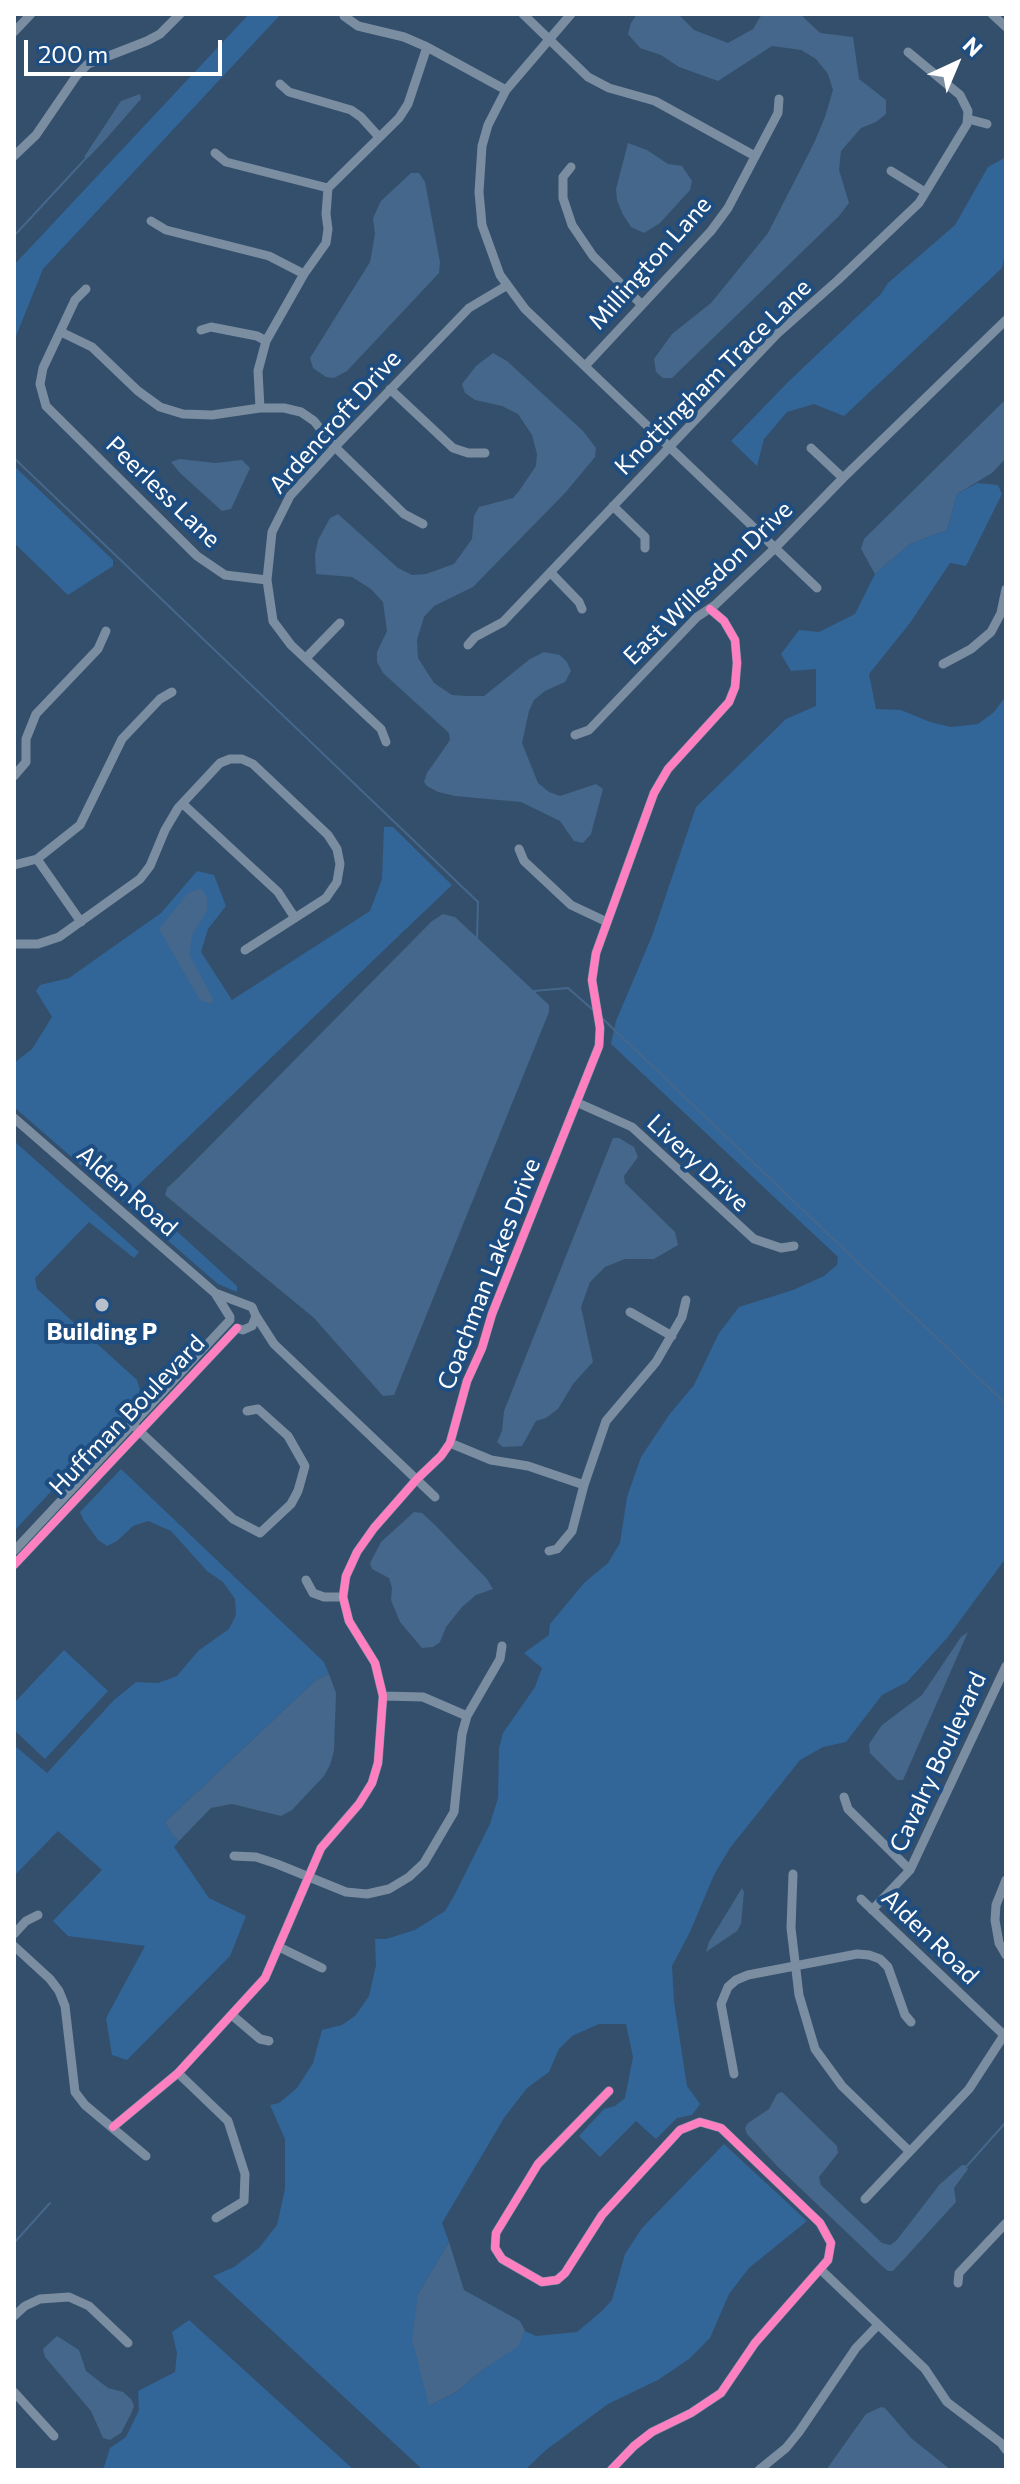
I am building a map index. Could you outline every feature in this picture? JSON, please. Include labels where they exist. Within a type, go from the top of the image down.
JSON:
[{"type":"street","points":[[14,32],[31,14]]},
{"type":"street","points":[[14,156],[36,135],[88,64],[160,34],[180,14]]},
{"type":"street","points":[[523,14],[588,77],[609,88],[655,101],[755,156]]},
{"type":"street","points":[[571,14],[506,90],[488,125],[482,146],[479,192],[488,247],[506,286],[525,309],[817,588]]},
{"type":"street","points":[[992,14],[1006,27]]},
{"type":"street","points":[[344,16],[358,26],[404,37],[427,47],[506,90]]},
{"type":"street","points":[[260,408],[258,371],[266,341],[304,274],[326,243],[328,188],[399,118],[408,104],[427,47]]},
{"type":"street","points":[[908,52],[960,95],[968,111],[968,119],[987,124]]},
{"type":"street","points":[[280,84],[289,92],[351,110],[379,137]]},
{"type":"street","name":"Millington Lane","points":[[586,365],[711,231],[728,208],[778,113],[779,99]]},
{"type":"street","name":"Knottingham Trace Lane","points":[[468,645],[475,637],[503,622],[777,334],[905,217],[925,192],[968,119]]},
{"type":"street","points":[[215,153],[226,162],[328,188]]},
{"type":"street","points":[[571,167],[563,177],[563,198],[572,225],[593,256],[641,304]]},
{"type":"street","points":[[891,171],[925,192]]},
{"type":"street","points":[[151,221],[166,230],[269,256],[304,274]]},
{"type":"street","name":"Ardencroft Drive","points":[[386,742],[381,729],[291,645],[273,621],[267,580],[272,532],[290,496],[390,389],[469,308],[506,286]]},
{"type":"street","points":[[86,289],[75,300],[61,332],[92,347],[138,391],[160,407],[183,414],[212,415],[260,408],[301,412],[314,421],[335,447],[404,514],[423,524]]},
{"type":"street","name":"East Willesdon Drive","points":[[575,735],[589,730],[697,617],[710,609],[774,549],[1006,320]]},
{"type":"street","points":[[201,330],[211,327],[257,336],[266,341]]},
{"type":"street","name":"Peerless Lane","points":[[61,332],[43,368],[40,384],[46,406],[197,556],[225,575],[267,580]]},
{"type":"street","points":[[390,389],[453,448],[468,453],[485,453]]},
{"type":"street","points":[[811,448],[843,478]]},
{"type":"street","points":[[613,506],[645,537],[645,548]]},
{"type":"street","points":[[551,573],[582,609]]},
{"type":"street","points":[[943,664],[979,644],[991,632],[1001,613],[1006,589]]},
{"type":"street","points":[[519,849],[524,861],[571,905],[607,922],[658,784],[729,702],[735,687],[735,640],[724,621],[710,609]]},
{"type":"street","points":[[306,658],[340,623]]},
{"type":"street","points":[[14,776],[26,762],[26,739],[36,714],[98,649],[106,631]]},
{"type":"street","points":[[14,865],[37,859],[84,821],[122,739],[160,699],[172,692]]},
{"type":"street","points":[[14,944],[50,942],[145,873],[173,816],[183,804],[220,763],[242,759],[253,764],[328,835],[337,849],[340,869],[337,882],[326,898],[245,950]]},
{"type":"street","points":[[183,804],[278,892],[295,918]]},
{"type":"street","points":[[37,859],[81,922]]},
{"type":"street","name":"Coachman Lakes Drive","points":[[343,1597],[346,1576],[357,1552],[374,1528],[450,1443],[467,1381],[482,1348],[492,1314],[600,1042],[592,974],[607,922]]},
{"type":"street","name":"Livery Drive","points":[[576,1102],[632,1127],[754,1239],[781,1248],[794,1246]]},
{"type":"street","name":"Alden Road","points":[[14,1118],[215,1293],[239,1304]]},
{"type":"street","name":"Alden Road","points":[[215,1293],[232,1321]]},
{"type":"street","points":[[549,1551],[557,1549],[572,1531],[606,1421],[656,1362],[682,1317],[686,1300]]},
{"type":"street","points":[[274,1344],[252,1307],[239,1304],[232,1309],[232,1321],[274,1344],[435,1497]]},
{"type":"street","points":[[630,1312],[672,1336]]},
{"type":"street","points":[[248,1329],[256,1316]]},
{"type":"street","name":"Huffman Boulevard","points":[[14,1565],[232,1321]]},
{"type":"street","points":[[137,1428],[233,1519],[260,1533],[291,1504],[305,1466],[288,1436],[258,1409],[247,1411]]},
{"type":"street","name":"Huffman Boulevard","points":[[14,1551],[137,1428]]},
{"type":"street","points":[[450,1443],[480,1457],[528,1466],[584,1485]]},
{"type":"street","points":[[113,2127],[178,2073],[265,1978],[321,1848],[359,1804],[372,1783],[378,1763],[383,1696],[375,1663],[349,1621],[343,1597],[324,1597],[313,1593],[306,1580]]},
{"type":"street","points":[[234,1856],[256,1857],[346,1892],[367,1894],[389,1889],[409,1877],[424,1863],[454,1812],[462,1734],[467,1716],[500,1659],[502,1646]]},
{"type":"street","name":"Cavalry Boulevard","points":[[872,1910],[910,1870],[1006,1666]]},
{"type":"street","points":[[383,1696],[423,1697],[467,1716]]},
{"type":"street","points":[[844,1797],[848,1809],[910,1870]]},
{"type":"street","points":[[793,1874],[791,1928],[799,1995],[815,2049],[842,2086],[909,2151]]},
{"type":"street","points":[[1006,1880],[996,1905],[995,1920],[999,1943],[1006,1955]]},
{"type":"street","name":"Alden Road","points":[[861,1899],[1005,2035]]},
{"type":"street","points":[[14,1934],[26,1921],[38,1915]]},
{"type":"street","points":[[14,1946],[59,1991],[65,2006],[75,2092],[85,2105],[146,2156]]},
{"type":"street","points":[[279,1947],[322,1968]]},
{"type":"street","points":[[734,2074],[721,2004],[728,1987],[748,1975],[857,1954],[880,1959],[888,1967],[905,2015],[911,2022]]},
{"type":"street","points":[[233,2016],[260,2039],[269,2041]]},
{"type":"street","points":[[865,2199],[969,2089],[1005,2035]]},
{"type":"street","points":[[178,2073],[228,2121],[245,2174],[244,2201],[216,2218]]},
{"type":"street","points":[[609,2091],[538,2164],[496,2233],[495,2248],[502,2259],[542,2282],[557,2280],[565,2273],[602,2215],[680,2130],[700,2122],[721,2128],[827,2231],[831,2250],[828,2260],[755,2343],[721,2393],[691,2413],[652,2432],[611,2470]]},
{"type":"street","points":[[958,2283],[959,2273],[1006,2223]]},
{"type":"street","points":[[820,2269],[925,2369],[947,2402],[1006,2450]]},
{"type":"street","points":[[61,2296],[63,2284]]},
{"type":"street","points":[[14,2316],[33,2301],[61,2296],[89,2306],[128,2343]]},
{"type":"street","points":[[759,2470],[786,2448],[856,2348],[878,2325]]},
{"type":"street","points":[[14,2392],[54,2436]]},
{"type":"shaded area","points":[[249,14],[281,14],[43,269],[14,341],[14,265]]},
{"type":"shaded area","points":[[637,14],[678,14],[694,30],[728,43],[753,29],[762,14],[800,14],[820,33],[853,37],[859,79],[886,100],[886,114],[861,128],[841,151],[839,170],[849,203],[839,216],[672,378],[663,378],[656,372],[654,359],[672,334],[711,303],[768,233],[814,143],[833,90],[828,74],[816,59],[801,50],[772,46],[718,81],[679,67],[661,55],[640,48],[628,34]]},
{"type":"shaded area","points":[[140,94],[141,99],[105,140],[89,157],[84,157],[121,101]]},
{"type":"shaded area","points":[[628,143],[647,150],[668,164],[682,166],[692,181],[690,190],[660,223],[644,233],[631,227],[617,200],[616,189]]},
{"type":"shaded area","points":[[1006,157],[1006,249],[1002,268],[844,416],[814,404],[787,412],[764,439],[757,466],[731,441],[881,294],[888,283],[955,225],[988,167]]},
{"type":"shaded area","points":[[411,173],[419,173],[425,182],[440,262],[439,273],[347,371],[334,378],[326,377],[313,368],[310,358],[370,262],[375,234],[373,218],[381,201]]},
{"type":"shaded area","points":[[493,353],[507,361],[583,431],[596,448],[595,457],[565,493],[473,587],[434,606],[424,617],[417,640],[418,658],[434,683],[452,695],[466,696],[484,696],[530,659],[544,652],[560,655],[567,662],[571,671],[565,682],[534,700],[522,743],[538,783],[549,792],[560,796],[596,784],[603,789],[591,834],[583,843],[574,841],[560,821],[521,802],[455,796],[427,786],[424,782],[427,773],[450,740],[449,733],[383,673],[377,662],[377,652],[387,631],[383,602],[371,589],[352,577],[316,574],[318,540],[330,518],[338,514],[398,568],[412,575],[426,574],[454,564],[472,539],[474,516],[479,507],[513,498],[519,491],[536,466],[537,454],[532,435],[518,414],[502,406],[475,400],[465,393],[462,384],[476,366]]},
{"type":"shaded area","points":[[1006,399],[1006,458],[992,473],[957,494],[947,530],[910,544],[875,574],[861,549],[864,539]]},
{"type":"shaded area","points":[[180,459],[215,463],[242,460],[250,468],[231,509],[222,511],[180,473],[171,462]]},
{"type":"shaded area","points":[[14,466],[113,560],[113,566],[68,595],[14,543]]},
{"type":"shaded area","points":[[977,483],[998,485],[1002,494],[966,566],[950,563],[910,623],[869,674],[876,709],[901,710],[951,727],[978,724],[994,712],[1006,696],[1006,1558],[947,1638],[907,1682],[882,1695],[846,1742],[823,1747],[800,1760],[730,1848],[714,1875],[672,1966],[674,2002],[687,2086],[700,2104],[692,2115],[677,2118],[656,2139],[636,2121],[600,2157],[579,2136],[604,2109],[615,2106],[625,2098],[633,2057],[626,2024],[599,2024],[572,2036],[559,2049],[549,2072],[527,2088],[504,2118],[442,2223],[449,2242],[418,2294],[429,2406],[458,2391],[517,2347],[525,2331],[536,2336],[577,2332],[602,2311],[612,2300],[625,2254],[642,2228],[724,2144],[807,2221],[749,2268],[729,2294],[710,2338],[689,2359],[658,2380],[608,2404],[546,2450],[525,2470],[423,2470],[213,2276],[234,2267],[259,2248],[277,2225],[285,2189],[285,2139],[270,2105],[279,2103],[297,2088],[313,2063],[322,2030],[342,2025],[355,2016],[369,1996],[376,1965],[375,1939],[386,1939],[415,1930],[445,1911],[454,1896],[490,1824],[498,1798],[499,1748],[503,1733],[535,1687],[542,1668],[524,1653],[549,1635],[550,1624],[584,1583],[608,1563],[620,1543],[627,1497],[641,1457],[694,1385],[719,1333],[739,1307],[793,1290],[824,1276],[837,1265],[838,1257],[611,1044],[616,1021],[652,936],[696,807],[786,719],[816,706],[816,669],[791,671],[781,654],[799,630],[819,632],[855,614],[875,574],[910,544],[947,530],[957,494]]},
{"type":"shaded area","points":[[384,827],[393,827],[452,885],[138,1185],[137,1195],[237,1286],[237,1292],[218,1284],[14,1107],[14,1063],[32,1049],[52,1017],[36,991],[40,985],[69,978],[161,913],[197,871],[214,875],[226,906],[208,929],[201,952],[232,1000],[370,911],[382,879]]},
{"type":"shaded area","points":[[201,888],[207,897],[207,911],[193,933],[189,954],[213,999],[212,1004],[200,1000],[159,929],[188,893]]},
{"type":"shaded area","points":[[443,914],[455,917],[549,1005],[549,1012],[394,1395],[383,1396],[314,1318],[165,1195],[167,1188],[432,921]]},
{"type":"shaded area","points":[[613,1138],[634,1147],[638,1157],[624,1176],[625,1183],[675,1232],[678,1245],[654,1259],[625,1259],[605,1267],[590,1282],[581,1307],[593,1362],[573,1384],[558,1409],[536,1421],[522,1446],[503,1447],[497,1442],[502,1431],[504,1411]]},
{"type":"shaded area","points":[[14,1141],[139,1252],[134,1258],[89,1222],[35,1278],[37,1289],[137,1380],[140,1390],[137,1400],[14,1531]]},
{"type":"shaded area","points":[[121,1469],[324,1662],[329,1674],[317,1679],[165,1822],[179,1841],[174,1847],[209,1898],[246,1916],[230,1956],[127,2060],[112,2055],[106,2018],[145,1946],[68,1936],[53,1921],[102,1870],[58,1831],[14,1876],[14,1745],[47,1773],[114,1700],[136,1682],[158,1683],[177,1676],[198,1651],[229,1629],[236,1615],[235,1599],[223,1582],[207,1571],[171,1531],[148,1521],[133,1526],[107,1546],[98,1540],[80,1512]]},
{"type":"shaded area","points":[[414,1512],[422,1513],[436,1526],[493,1589],[476,1595],[462,1607],[446,1627],[440,1642],[433,1647],[422,1648],[400,1622],[391,1600],[389,1578],[372,1569],[370,1563],[381,1542]]},
{"type":"shaded area","points":[[968,1632],[903,1780],[897,1780],[870,1753],[869,1744],[882,1725],[922,1695],[961,1637]]},
{"type":"shaded area","points":[[64,1650],[108,1691],[45,1759],[14,1730],[14,1703]]},
{"type":"shaded area","points":[[329,1674],[336,1693],[334,1751],[324,1776],[292,1810],[281,1816],[232,1804],[211,1808],[179,1841],[165,1822],[317,1679]]},
{"type":"shaded area","points":[[742,1888],[741,1924],[737,1931],[706,1952],[709,1942]]},
{"type":"shaded area","points":[[782,2092],[837,2146],[838,2153],[819,2177],[821,2185],[882,2243],[890,2245],[896,2241],[940,2184],[962,2165],[968,2169],[954,2188],[956,2202],[893,2271],[882,2266],[747,2134],[745,2128],[748,2123],[769,2109],[777,2094]]},
{"type":"shaded area","points":[[449,2242],[464,2290],[520,2321],[525,2331],[518,2347],[481,2371],[458,2391],[429,2406],[412,2339],[418,2294]]},
{"type":"shaded area","points":[[189,2320],[354,2470],[103,2470],[110,2448],[126,2437],[139,2410],[138,2391],[175,2372],[177,2353],[172,2332]]},
{"type":"shaded area","points":[[57,2336],[79,2350],[86,2371],[108,2388],[123,2392],[131,2399],[134,2406],[131,2414],[121,2433],[110,2440],[103,2438],[91,2411],[45,2357],[43,2349]]},
{"type":"shaded area","points":[[881,2407],[911,2438],[951,2470],[826,2470],[866,2414]]},
{"type":"waterway","points":[[14,236],[87,157]]},
{"type":"waterway","points":[[14,458],[478,902],[477,938]]},
{"type":"waterway","points":[[534,991],[568,988],[592,1009]]},
{"type":"waterway","points":[[603,1019],[1006,1404]]},
{"type":"waterway","points":[[966,2167],[1006,2122]]},
{"type":"waterway","points":[[14,2243],[50,2203]]},
{"type":"cycle path","points":[[113,2127],[178,2073],[265,1978],[321,1848],[359,1804],[372,1783],[378,1763],[383,1696],[375,1663],[349,1621],[343,1597],[346,1576],[357,1552],[374,1528],[450,1443],[467,1381],[482,1348],[492,1314],[599,1046],[600,1028],[592,980],[596,953],[654,793],[668,769],[729,702],[735,687],[735,640],[724,621],[710,609]]},
{"type":"cycle path","points":[[14,1565],[237,1328]]},
{"type":"cycle path","points":[[609,2091],[538,2164],[496,2233],[495,2248],[502,2259],[542,2282],[557,2280],[565,2273],[602,2215],[680,2130],[700,2122],[721,2128],[820,2223],[831,2243],[828,2260],[755,2343],[721,2393],[691,2413],[652,2432],[611,2470]]},
{"type":"place","name":"Building P","points":[[102,1305]]}]
